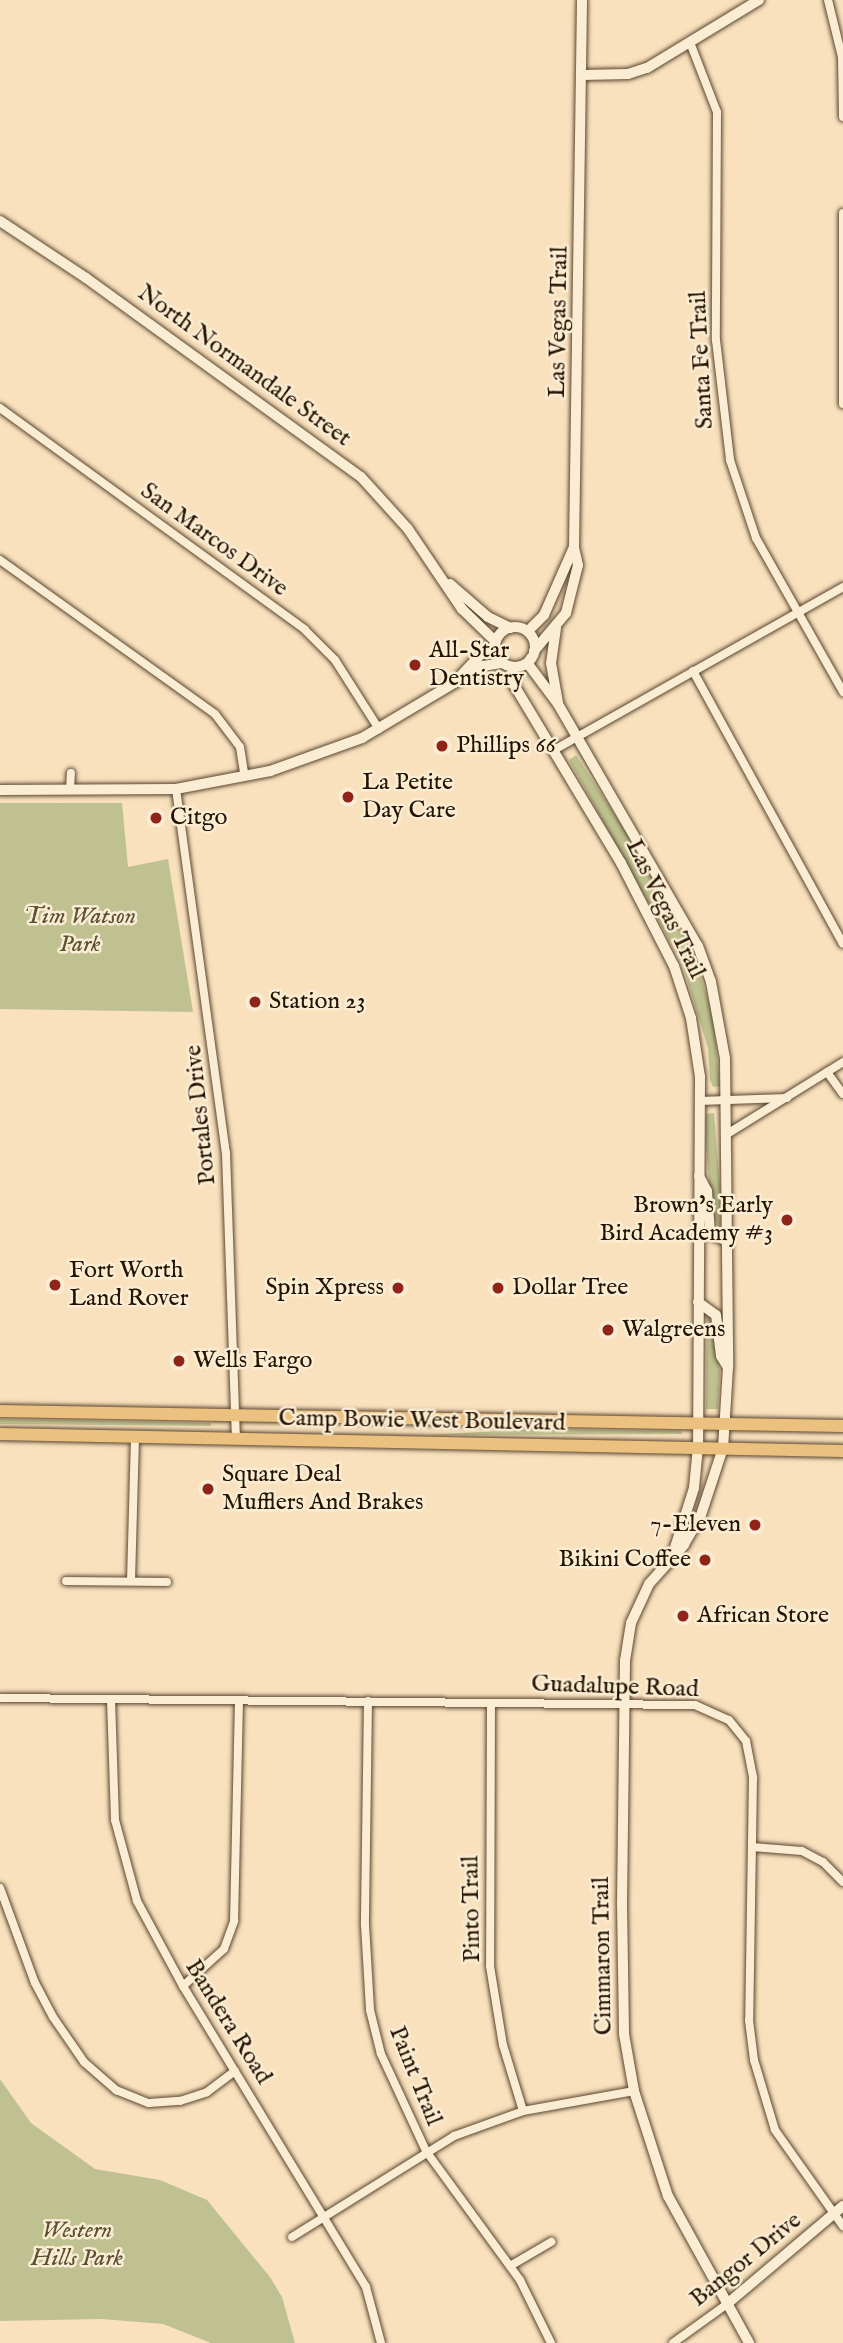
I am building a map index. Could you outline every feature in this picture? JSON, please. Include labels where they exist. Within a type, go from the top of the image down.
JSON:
[{"type":"main road","name":"Las Vegas Trail","points":[[528,631],[547,609],[574,547],[583,0]]},
{"type":"main road","points":[[583,75],[628,74],[691,45],[759,0]]},
{"type":"main road","name":"North Normandale Street","points":[[0,221],[86,278],[361,477],[394,512],[462,609],[495,644],[508,665]]},
{"type":"main road","points":[[558,704],[551,663],[557,626],[576,579],[574,547]]},
{"type":"main road","name":"North Normandale Street","points":[[438,573],[488,617],[511,628],[528,631]]},
{"type":"main road","points":[[557,626],[528,664],[558,704]]},
{"type":"main road","points":[[452,685],[484,651],[511,628]]},
{"type":"main road","points":[[528,631],[533,654]]},
{"type":"main road","points":[[0,790],[176,789],[245,777],[329,752],[379,729],[483,666],[508,665],[533,654]]},
{"type":"main road","name":"Las Vegas Trail","points":[[508,665],[514,685],[554,750],[674,966],[691,1018],[699,1101],[698,1447]]},
{"type":"main road","name":"Las Vegas Trail","points":[[558,704],[698,946],[716,1006],[726,1058],[727,1102],[728,1367],[723,1448]]},
{"type":"main road","points":[[699,1176],[706,1185],[710,1234],[728,1241]]},
{"type":"main road","points":[[698,1302],[716,1315],[721,1356],[728,1367]]},
{"type":"main road","name":"Camp Bowie West Boulevard","points":[[0,1411],[843,1426]]},
{"type":"main road","points":[[412,1419],[412,1442]]},
{"type":"main road","name":"Camp Bowie West Boulevard","points":[[0,1434],[843,1451]]},
{"type":"main road","name":"Cimmaron Trail","points":[[673,1553],[694,1488],[698,1447]]},
{"type":"main road","name":"Cimmaron Trail","points":[[723,1448],[701,1515],[684,1545],[673,1553],[649,1584],[631,1623],[624,1704],[624,2034],[634,2091],[668,2196],[749,2343]]},
{"type":"main road","name":"Bangor Drive","points":[[727,2304],[843,2206]]},
{"type":"street","points":[[828,0],[841,46],[843,117]]},
{"type":"street","name":"Santa Fe Trail","points":[[691,45],[717,112],[716,340],[730,460],[756,538],[843,692]]},
{"type":"street","points":[[843,213],[843,404]]},
{"type":"street","name":"San Marcos Drive","points":[[0,408],[305,630],[335,660],[379,729]]},
{"type":"street","points":[[0,560],[215,715],[240,747],[245,777]]},
{"type":"street","points":[[554,750],[843,587]]},
{"type":"street","points":[[693,671],[843,944]]},
{"type":"street","points":[[70,790],[71,773]]},
{"type":"street","name":"Portales Drive","points":[[176,789],[226,1153],[236,1439]]},
{"type":"street","points":[[727,1134],[843,1062]]},
{"type":"street","points":[[827,1072],[843,1094]]},
{"type":"street","points":[[699,1101],[787,1098]]},
{"type":"street","points":[[131,1581],[135,1437]]},
{"type":"street","points":[[66,1581],[167,1582]]},
{"type":"street","name":"Guadalupe Road","points":[[0,1698],[695,1705],[729,1720],[740,1732],[751,1753],[749,2020],[754,2060],[775,2130],[833,2216],[843,2226]]},
{"type":"street","name":"Bandera Road","points":[[111,1699],[115,1820],[126,1872],[151,1932],[366,2287],[380,2343]]},
{"type":"street","points":[[183,1986],[224,1949],[234,1921],[239,1700]]},
{"type":"street","name":"Paint Trail","points":[[368,1701],[365,1925],[370,2010],[402,2107],[426,2151],[510,2266],[551,2343]]},
{"type":"street","name":"Pinto Trail","points":[[491,1703],[490,1966],[503,2045],[523,2111]]},
{"type":"street","points":[[752,1847],[802,1851],[823,1862],[843,1882]]},
{"type":"street","points":[[0,1888],[35,1983],[54,2017],[84,2062],[116,2090],[149,2103],[180,2101],[207,2092],[235,2070]]},
{"type":"street","points":[[292,2237],[426,2151],[523,2111],[634,2091]]},
{"type":"street","points":[[510,2266],[551,2242]]},
{"type":"street","name":"Bangor Drive","points":[[673,2343],[727,2304]]},
{"type":"green space","points":[[576,755],[639,852],[693,953],[713,1016],[720,1086],[713,1087],[710,1080],[708,1048],[682,963],[569,760]]},
{"type":"green space","name":"Tim Watson Park","points":[[0,803],[122,803],[128,867],[168,859],[193,1012],[0,1009]]},
{"type":"green space","points":[[714,1113],[721,1199],[720,1233],[711,1207],[706,1145],[706,1114]]},
{"type":"green space","points":[[707,1316],[713,1318],[720,1372],[718,1409],[706,1409]]},
{"type":"green space","points":[[0,1419],[211,1423],[211,1426],[0,1424]]},
{"type":"green space","points":[[533,1429],[681,1431],[682,1434],[427,1435]]},
{"type":"green space","name":"Western Hills Park","points":[[0,2079],[31,2123],[95,2169],[160,2180],[207,2200],[270,2277],[282,2297],[295,2343],[211,2343],[163,2324],[102,2319],[0,2321]]},
{"type":"place","name":"All-Star Dentistry","points":[[415,665]]},
{"type":"place","name":"Phillips 66","points":[[442,746]]},
{"type":"place","name":"La Petite Day Care","points":[[348,797]]},
{"type":"place","name":"Citgo","points":[[156,818]]},
{"type":"place","name":"Station 23","points":[[255,1002]]},
{"type":"place","name":"Brown's Early Bird Academy #3","points":[[787,1220]]},
{"type":"place","name":"Fort Worth Land Rover","points":[[55,1285]]},
{"type":"place","name":"Spin Xpress","points":[[398,1288]]},
{"type":"place","name":"Dollar Tree","points":[[498,1288]]},
{"type":"place","name":"Walgreens","points":[[608,1330]]},
{"type":"place","name":"Wells Fargo","points":[[179,1361]]},
{"type":"place","name":"Square Deal Mufflers And Brakes","points":[[208,1489]]},
{"type":"place","name":"7-Eleven","points":[[755,1525]]},
{"type":"place","name":"Bikini Coffee","points":[[705,1560]]},
{"type":"place","name":"African Store","points":[[683,1616]]}]
